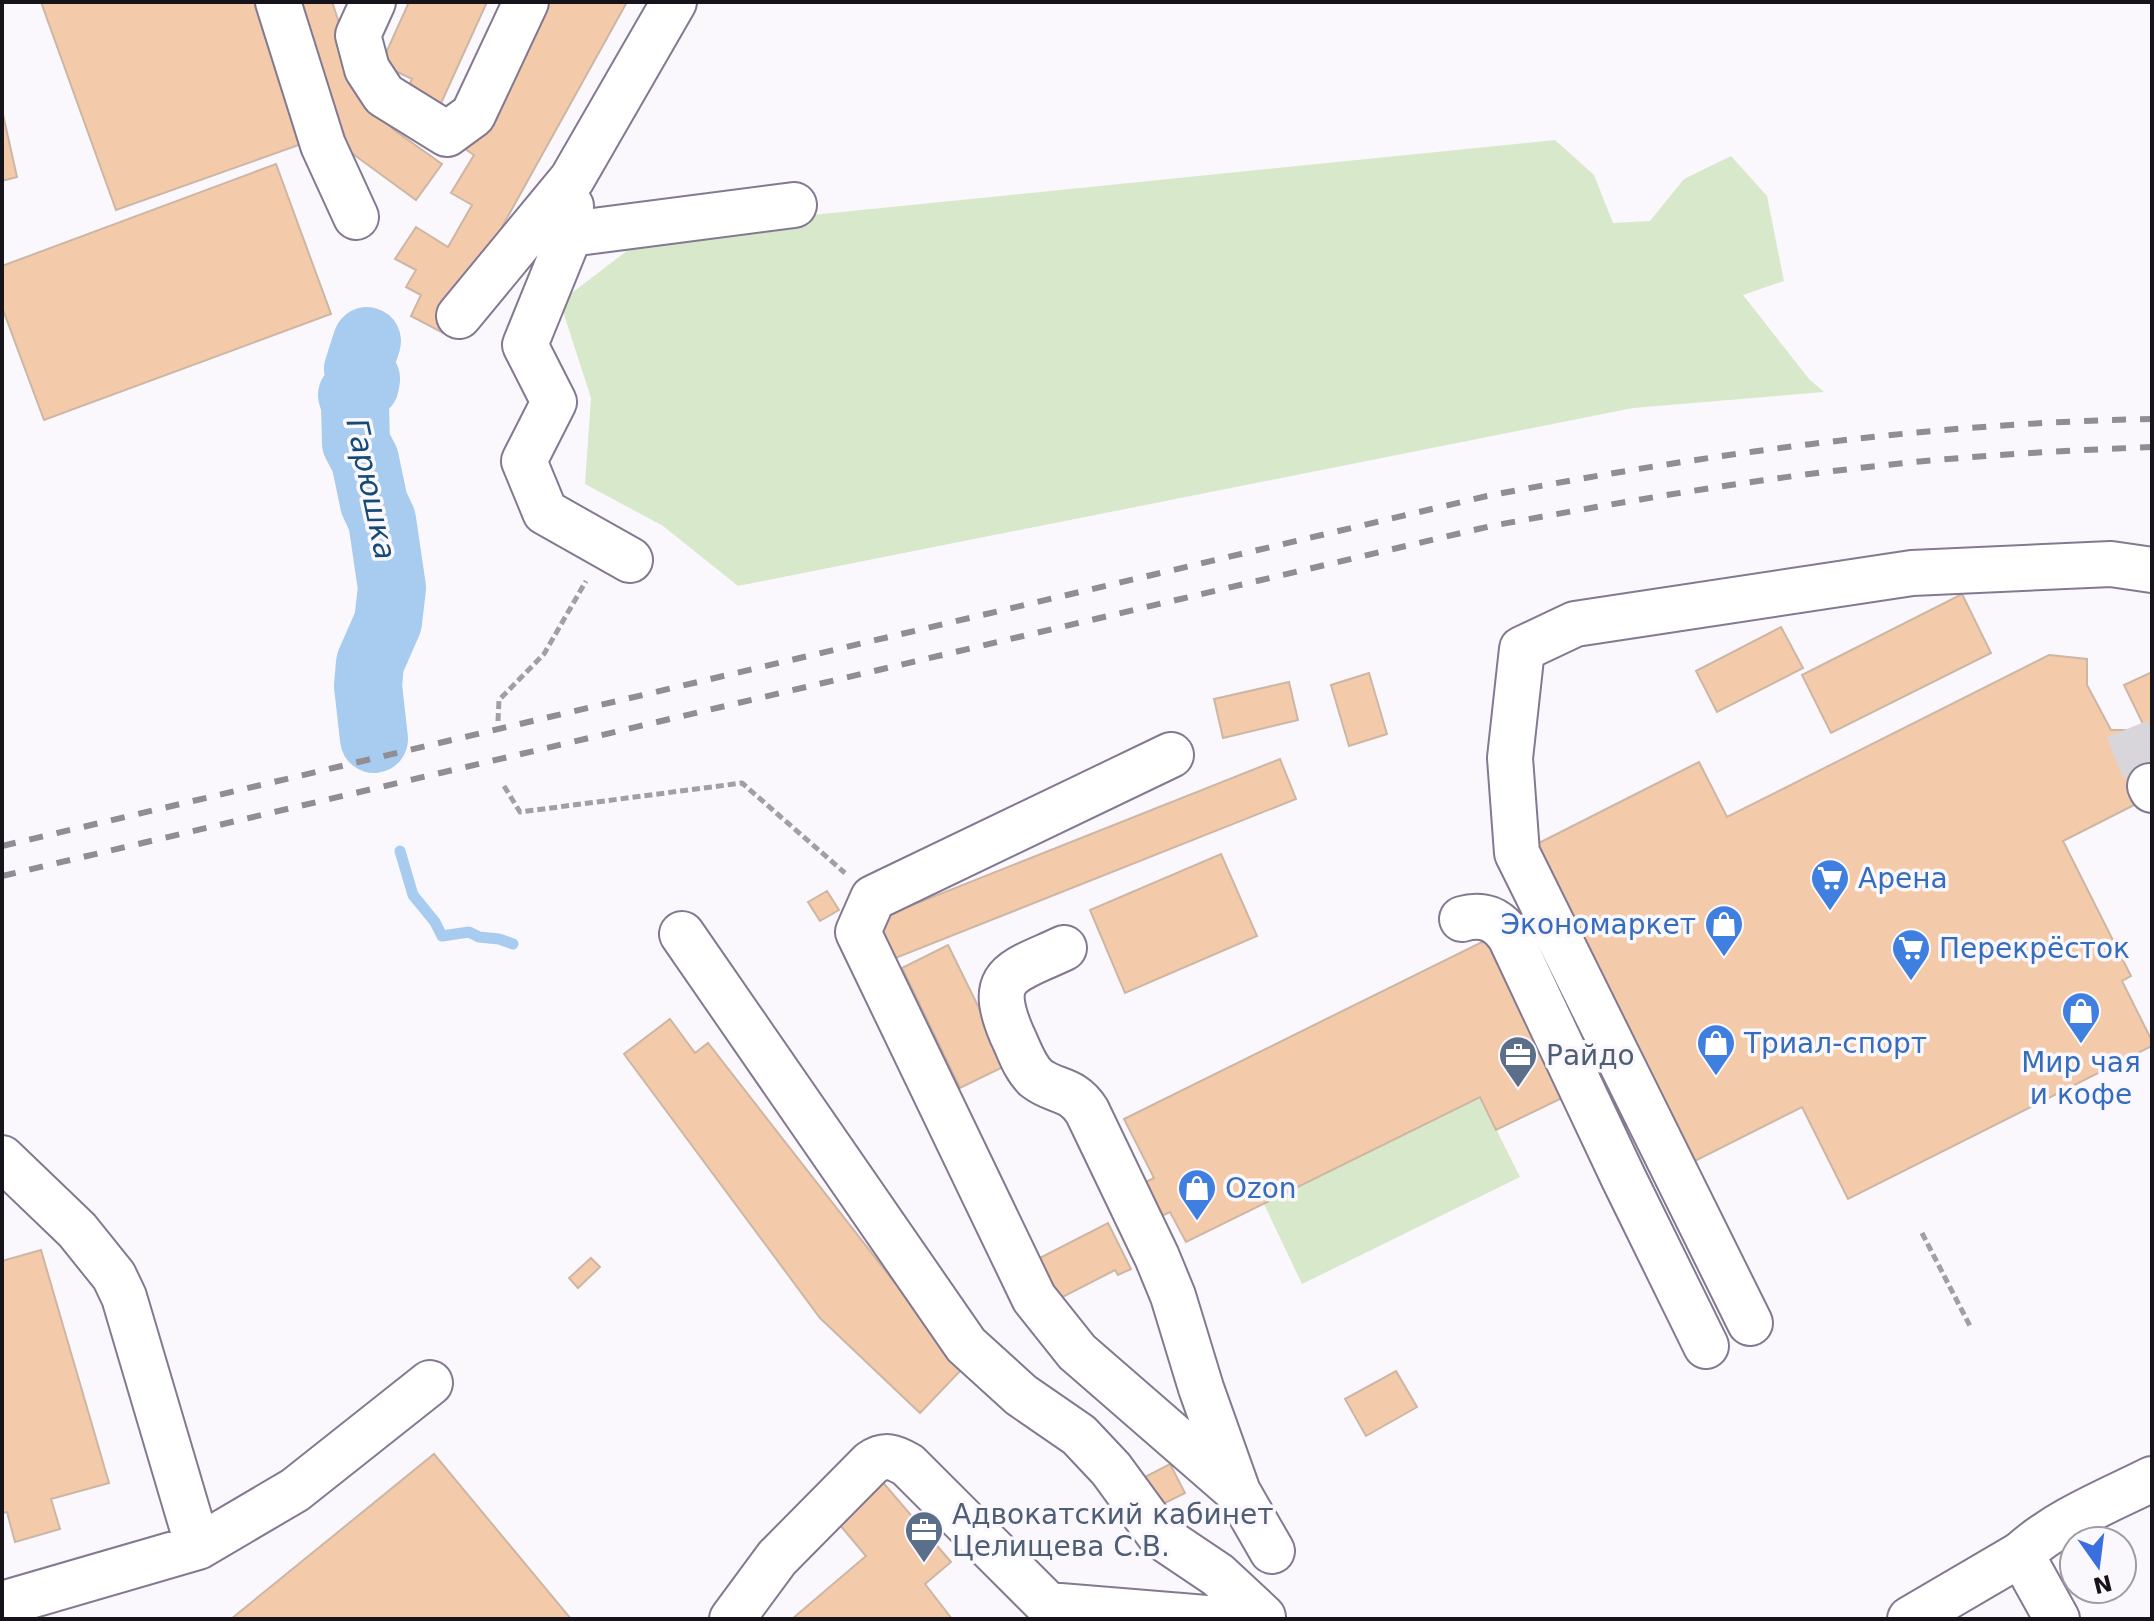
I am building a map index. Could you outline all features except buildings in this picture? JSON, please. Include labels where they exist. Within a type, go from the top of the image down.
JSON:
[{"type":"main road","points":[[278,2],[323,145],[356,217]]},
{"type":"main road","points":[[373,2],[358,35],[367,69],[384,95],[447,134],[473,115],[526,2]]},
{"type":"main road","points":[[459,316],[572,179],[674,2]]},
{"type":"main road","points":[[572,179],[570,234],[525,345],[554,402],[524,461],[545,512],[618,553]]},
{"type":"main road","points":[[570,234],[794,205]]},
{"type":"main road","points":[[1750,1323],[1517,853],[1510,758],[1522,649],[1575,624],[1912,573],[2111,564],[2152,570]]},
{"type":"main road","points":[[1171,755],[873,898],[858,932],[1034,1298],[1077,1352],[1238,1492]]},
{"type":"main road","points":[[1462,919],[1473,916],[1494,920],[1510,937],[1706,1346]]},
{"type":"main road","points":[[682,934],[966,1345],[1021,1395],[1079,1435],[1111,1469],[1160,1536],[1218,1575],[1263,1617],[1039,1612],[908,1465],[888,1456],[871,1463],[791,1543],[732,1619]]},
{"type":"main road","points":[[1064,948],[1009,976],[1002,985],[1001,1009],[1028,1070],[1045,1084],[1073,1094],[1087,1111],[1173,1296],[1238,1492],[1272,1551]]},
{"type":"main road","points":[[2,1158],[77,1230],[114,1276],[124,1297],[198,1547]]},
{"type":"main road","points":[[2,1604],[198,1547],[295,1490],[430,1383]]},
{"type":"main road","points":[[1910,1619],[2084,1513],[2152,1479]]},
{"type":"main road","points":[[2021,1554],[2057,1619]]},
{"type":"path","points":[[498,721],[499,700],[544,654],[618,553]]},
{"type":"path","points":[[504,786],[520,812],[742,783],[873,898]]},
{"type":"path","points":[[1922,1233],[1970,1326]]},
{"type":"green space","points":[[1555,140],[1594,175],[1613,223],[1650,221],[1684,179],[1731,156],[1767,196],[1784,281],[1743,295],[1809,379],[1824,392],[1633,408],[738,586],[663,526],[585,484],[591,398],[560,302],[653,231]]},
{"type":"green space","points":[[1480,1097],[1520,1177],[1302,1284],[1264,1204]]},
{"type":"waterway","name":"Гарюшка","points":[[367,341],[358,369],[366,379],[365,385],[352,395],[356,443],[365,460],[374,503],[382,520],[392,588],[388,622],[370,663],[368,686],[374,739]]},
{"type":"waterway","name":"Гарюшка","points":[[400,851],[413,895],[442,936],[469,932],[513,944]]},
{"type":"tunnel","points":[[2127,729],[2150,786]]},
{"type":"railway","points":[[2,846],[1487,496],[1652,467],[1818,443],[1984,427],[2152,419]]},
{"type":"railway","points":[[2,876],[1491,526],[1679,493],[1903,463],[2152,447]]},
{"type":"place","name":"Арена","points":[[1830,912]]},
{"type":"place","name":"Экономаркет","points":[[1724,958]]},
{"type":"place","name":"Перекрёсток","points":[[1911,982]]},
{"type":"place","name":"Мир чая и кофе","points":[[2081,1045]]},
{"type":"place","name":"Триал-спорт","points":[[1716,1077]]},
{"type":"place","name":"Райдо","points":[[1518,1089]]},
{"type":"place","name":"Ozon","points":[[1197,1222]]},
{"type":"place","name":"Адвокатский кабинет Целищева С.В.","points":[[924,1564]]}]
